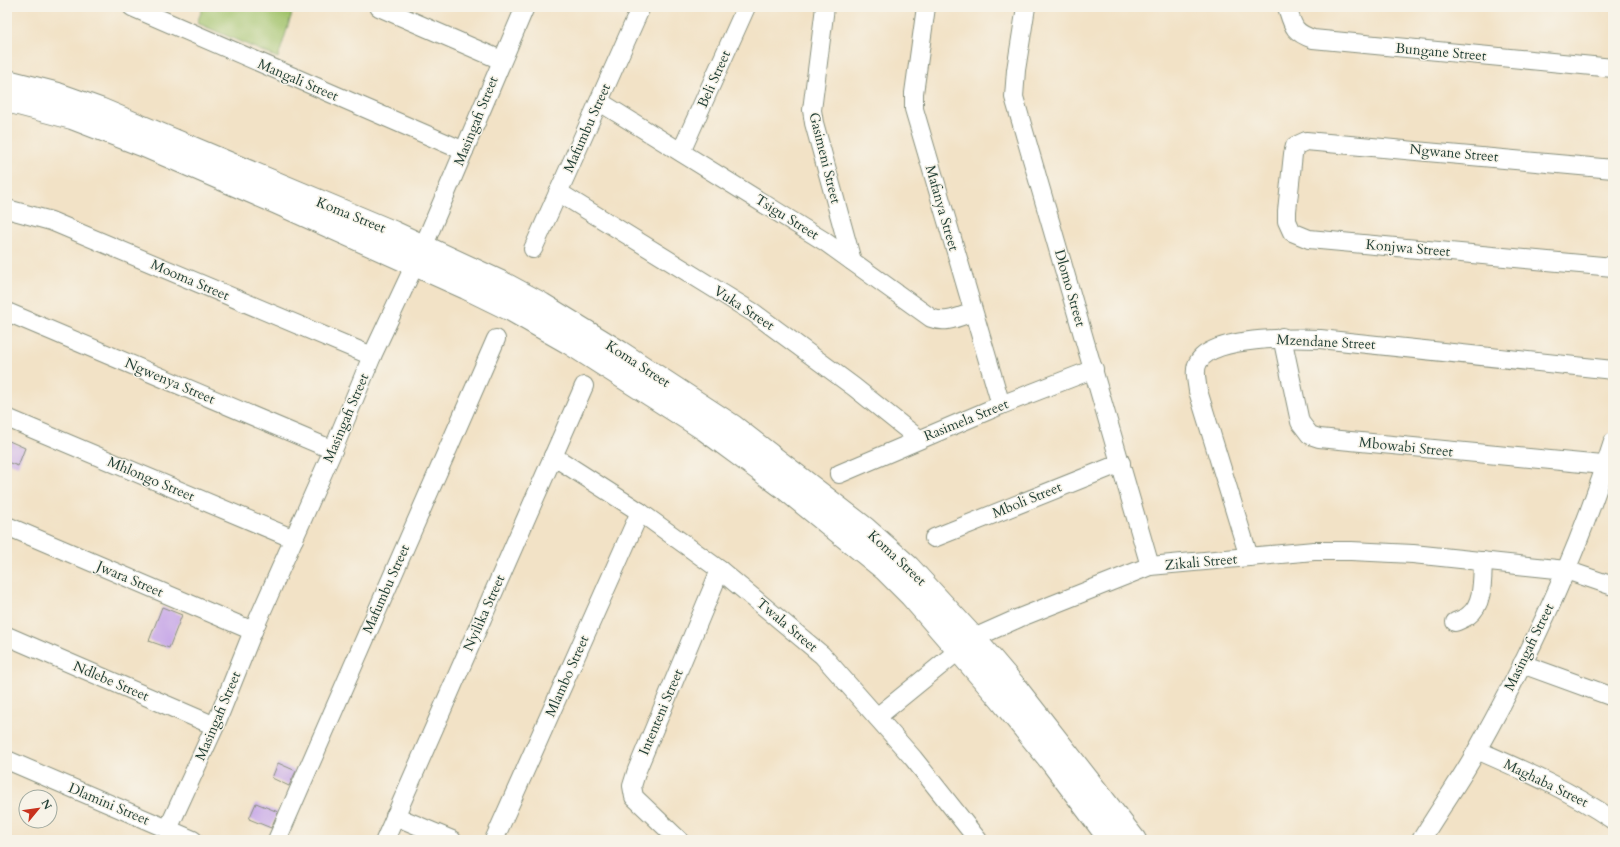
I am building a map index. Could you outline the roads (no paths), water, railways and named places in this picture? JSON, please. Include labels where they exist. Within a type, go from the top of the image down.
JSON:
[{"type":"main road","name":"Koma Street","points":[[7,81],[58,94],[100,109],[419,255],[636,385],[705,430],[808,507],[885,570],[966,644],[1085,774],[1135,840]]},
{"type":"main road","name":"Koma Street","points":[[7,101],[72,118],[94,126],[277,203],[419,255]]},
{"type":"main road","name":"Koma Street","points":[[966,644],[1000,699],[1053,764],[1110,840]]},
{"type":"street","name":"Mangali Street","points":[[132,7],[464,151]]},
{"type":"street","points":[[379,7],[501,60]]},
{"type":"street","name":"Masingafi Street","points":[[168,829],[215,726],[253,631],[333,450],[372,356],[419,255],[501,60],[525,7]]},
{"type":"street","name":"Mafumbu Street","points":[[533,249],[600,102],[640,7]]},
{"type":"street","name":"Beli Street","points":[[682,152],[746,7]]},
{"type":"street","name":"Gasimeni Street","points":[[825,7],[812,110],[814,123],[852,260]]},
{"type":"street","name":"Mafanya Street","points":[[926,7],[914,93],[914,109],[1001,405]]},
{"type":"street","name":"Dlomo Street","points":[[1026,7],[1016,70],[1014,97],[1150,566]]},
{"type":"street","name":"Bungane Street","points":[[1287,7],[1295,28],[1302,35],[1313,39],[1613,68]]},
{"type":"street","name":"Tsigu Street","points":[[600,102],[811,233],[852,260],[931,318],[938,321],[948,320],[973,312]]},
{"type":"street","name":"Ngwane Street","points":[[1295,146],[1306,141],[1313,140],[1613,169]]},
{"type":"street","name":"Konjwa Street","points":[[1295,146],[1287,221],[1292,232],[1298,236],[1309,239],[1613,267]]},
{"type":"street","name":"Vuka Street","points":[[558,192],[754,313],[854,386],[919,439]]},
{"type":"street","name":"Mooma Street","points":[[7,209],[51,221],[372,356]]},
{"type":"street","name":"Ngwenya Street","points":[[7,312],[30,320],[333,450]]},
{"type":"street","name":"Mzendane Street","points":[[1249,558],[1198,391],[1197,365],[1199,360],[1206,355],[1225,347],[1254,340],[1282,338],[1320,339],[1613,370]]},
{"type":"street","name":"Mbowabi Street","points":[[1282,338],[1300,422],[1304,430],[1315,436],[1333,440],[1609,466]]},
{"type":"street","name":"Mafumbu Street","points":[[277,840],[496,339]]},
{"type":"street","name":"Rasimela Street","points":[[839,474],[1001,405],[1094,369]]},
{"type":"street","name":"Nyilika Street","points":[[385,840],[584,386]]},
{"type":"street","name":"Mhlongo Street","points":[[7,418],[294,539]]},
{"type":"street","name":"Masingafi Street","points":[[1421,840],[1477,750],[1522,664],[1566,570],[1609,466],[1613,442]]},
{"type":"street","name":"Twala Street","points":[[553,456],[640,512],[720,570],[815,648],[947,798],[978,840]]},
{"type":"street","name":"Mboli Street","points":[[934,538],[1121,463]]},
{"type":"street","name":"Mlambo Street","points":[[494,840],[640,512]]},
{"type":"street","name":"Jwara Street","points":[[7,526],[253,631]]},
{"type":"street","name":"Zikali Street","points":[[877,718],[966,644],[1019,618],[1150,566],[1221,558],[1249,558],[1314,551],[1351,551],[1483,561],[1566,570],[1613,586]]},
{"type":"street","points":[[1455,622],[1470,615],[1477,606],[1482,581],[1483,561]]},
{"type":"street","name":"Intenteni Street","points":[[679,840],[636,800],[632,786],[637,770],[720,570]]},
{"type":"street","name":"Ndlebe Street","points":[[7,636],[215,726]]},
{"type":"street","points":[[1522,664],[1613,697]]},
{"type":"street","name":"Maghaba Street","points":[[1477,750],[1581,798],[1613,820]]},
{"type":"street","name":"Dlamini Street","points":[[7,760],[193,840]]},
{"type":"street","points":[[396,816],[452,840]]}]
